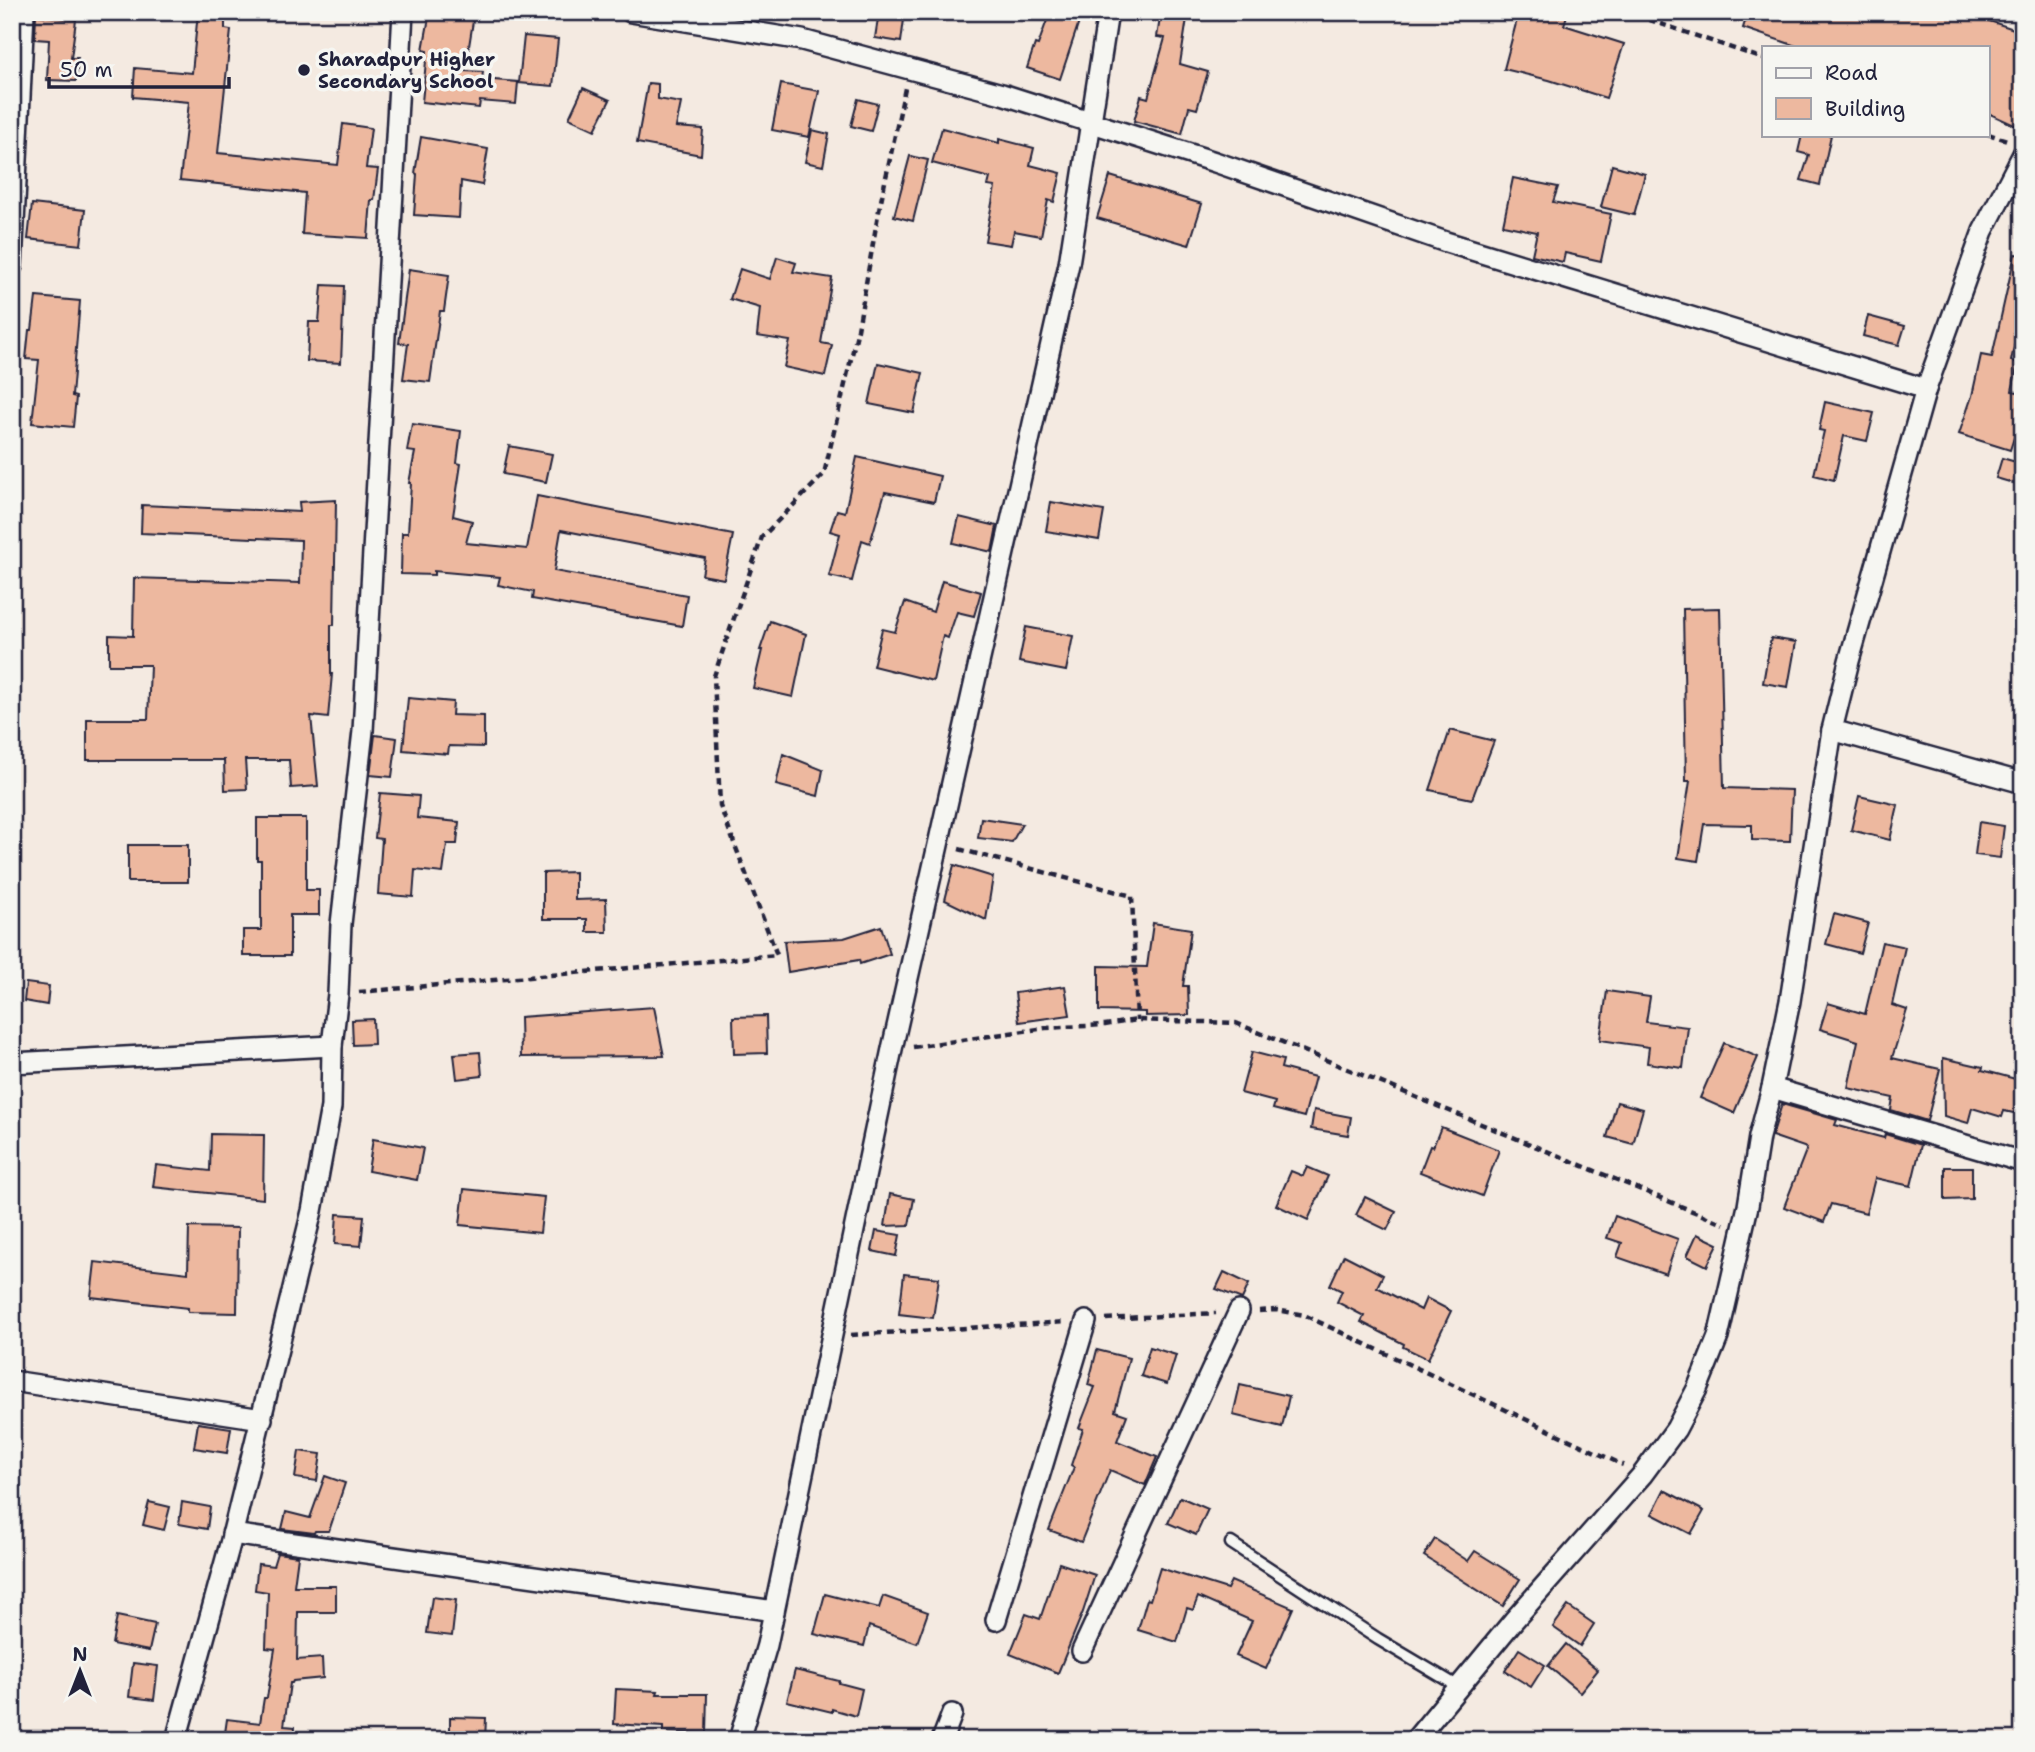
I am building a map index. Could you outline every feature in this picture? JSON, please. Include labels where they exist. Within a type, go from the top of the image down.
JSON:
[{"type":"street","points":[[12,266],[24,12]]},
{"type":"street","points":[[176,1740],[232,1534],[312,1211],[331,1107],[332,1046],[338,994],[341,924],[363,731],[402,12]]},
{"type":"street","points":[[631,12],[802,40],[1002,94],[1215,162],[1446,242],[1926,389]]},
{"type":"street","points":[[739,1740],[768,1645],[892,1049],[1069,264],[1108,12]]},
{"type":"street","points":[[1415,1740],[1514,1620],[1642,1475],[1676,1429],[1697,1389],[1718,1337],[1790,1001],[1832,730],[1849,661],[1926,389],[1983,231],[2018,174],[2023,154]]},
{"type":"street","points":[[1832,730],[2023,783]]},
{"type":"street","points":[[12,1063],[332,1046]]},
{"type":"street","points":[[1772,1088],[2023,1162]]},
{"type":"street","points":[[1082,1651],[1239,1311]]},
{"type":"street","points":[[996,1620],[1086,1321]]},
{"type":"street","points":[[12,1381],[261,1419]]},
{"type":"street","points":[[232,1534],[774,1611]]},
{"type":"street","points":[[942,1740],[952,1714]]},
{"type":"lane","points":[[1231,1543],[1378,1639],[1459,1687]]},
{"type":"path","points":[[1626,12],[1762,58]]},
{"type":"path","points":[[338,994],[777,955],[720,806],[714,676],[762,537],[824,474],[858,329],[908,70]]},
{"type":"path","points":[[938,843],[1132,896],[1137,1020]]},
{"type":"path","points":[[892,1049],[1045,1028],[1105,1025],[1137,1020],[1236,1023],[1741,1231]]},
{"type":"path","points":[[834,1336],[1277,1310],[1304,1315],[1642,1475]]},
{"type":"building","points":[[198,12],[225,12],[225,29],[231,30],[218,153],[338,165],[343,124],[371,128],[366,168],[378,169],[374,200],[371,200],[368,238],[302,234],[305,193],[180,180],[189,102],[133,97],[135,68],[192,73]]},
{"type":"building","points":[[430,12],[474,15],[465,71],[483,72],[482,79],[518,82],[516,104],[480,101],[479,108],[422,102],[427,51],[423,50]]},
{"type":"building","points":[[879,12],[905,12],[901,42],[875,38]]},
{"type":"building","points":[[1050,12],[1079,22],[1060,79],[1027,68]]},
{"type":"building","points":[[1161,12],[1188,12],[1180,64],[1208,72],[1197,109],[1189,107],[1182,134],[1134,121],[1141,96],[1148,98],[1165,38],[1157,37]]},
{"type":"building","points":[[1519,12],[1568,12],[1564,25],[1624,44],[1606,98],[1504,69]]},
{"type":"building","points":[[1748,12],[1962,12],[2023,32],[2023,129],[1990,114],[1990,46],[1796,46],[1743,28]]},
{"type":"building","points":[[36,15],[76,20],[71,58],[78,58],[76,81],[47,80],[49,40],[35,39]]},
{"type":"building","points":[[524,36],[558,39],[553,86],[519,83]]},
{"type":"building","points":[[648,83],[658,84],[658,99],[681,103],[676,127],[703,129],[701,155],[637,143]]},
{"type":"building","points":[[781,84],[819,91],[809,137],[772,130]]},
{"type":"building","points":[[583,88],[610,100],[595,130],[569,118]]},
{"type":"building","points":[[858,99],[878,104],[871,131],[851,126]]},
{"type":"building","points":[[942,128],[999,143],[999,139],[1034,148],[1030,165],[1061,173],[1054,202],[1048,200],[1041,236],[1014,231],[1011,245],[985,241],[995,187],[988,186],[990,178],[932,163]]},
{"type":"building","points":[[812,130],[829,134],[823,166],[805,162]]},
{"type":"building","points":[[1802,136],[1831,136],[1820,185],[1801,180],[1809,155],[1798,152]]},
{"type":"building","points":[[421,137],[488,149],[482,185],[461,181],[459,218],[414,215],[415,173]]},
{"type":"building","points":[[910,156],[928,160],[913,221],[894,216]]},
{"type":"building","points":[[1612,165],[1645,174],[1634,215],[1601,207]]},
{"type":"building","points":[[1110,176],[1202,204],[1189,245],[1097,218]]},
{"type":"building","points":[[1513,178],[1558,187],[1553,202],[1611,214],[1601,261],[1565,253],[1563,262],[1532,255],[1537,232],[1503,225]]},
{"type":"building","points":[[32,204],[85,210],[81,245],[28,239]]},
{"type":"building","points":[[2015,254],[2023,255],[2023,306],[2011,361],[2018,363],[2012,391],[2023,393],[2023,410],[2010,450],[1959,434],[1972,396],[1981,355],[1992,357]]},
{"type":"building","points":[[777,257],[796,263],[793,272],[832,278],[821,343],[832,345],[825,376],[784,367],[790,341],[757,336],[760,308],[730,299],[740,269],[770,279]]},
{"type":"building","points":[[409,269],[449,275],[444,311],[440,311],[430,382],[403,379],[408,344],[399,343]]},
{"type":"building","points":[[322,285],[344,286],[341,363],[307,361],[309,322],[319,322]]},
{"type":"building","points":[[36,297],[80,301],[72,396],[76,397],[73,427],[32,423],[39,360],[26,359]]},
{"type":"building","points":[[1868,316],[1905,326],[1899,345],[1863,336]]},
{"type":"building","points":[[878,363],[923,373],[914,413],[869,404]]},
{"type":"building","points":[[1825,402],[1874,413],[1867,441],[1844,436],[1834,480],[1814,475],[1824,431],[1819,430]]},
{"type":"building","points":[[412,424],[461,431],[457,463],[461,464],[453,516],[472,521],[466,543],[527,549],[537,496],[733,535],[724,579],[702,575],[705,558],[561,530],[554,571],[687,595],[682,626],[532,599],[533,592],[498,585],[500,577],[434,571],[434,575],[401,574],[402,533],[408,533],[409,483],[415,452],[407,451]]},
{"type":"building","points":[[509,446],[552,454],[546,482],[503,474]]},
{"type":"building","points":[[857,457],[940,476],[934,502],[885,492],[870,543],[862,540],[852,581],[829,576],[840,534],[830,531],[837,510],[845,512]]},
{"type":"building","points":[[2002,458],[2023,464],[2023,486],[1996,478]]},
{"type":"building","points":[[336,500],[334,625],[331,625],[332,674],[328,718],[311,716],[318,786],[291,788],[289,760],[245,760],[247,789],[225,790],[224,760],[87,760],[87,719],[148,719],[150,665],[109,665],[109,635],[133,636],[134,578],[300,583],[301,540],[141,533],[142,505],[300,512],[299,502]]},
{"type":"building","points":[[1051,502],[1104,511],[1099,540],[1046,531]]},
{"type":"building","points":[[959,517],[997,526],[992,552],[953,543]]},
{"type":"building","points":[[942,581],[981,592],[974,616],[957,612],[948,638],[943,636],[933,681],[873,666],[882,629],[895,632],[905,602],[933,612]]},
{"type":"building","points":[[1720,608],[1724,788],[1792,790],[1790,841],[1752,840],[1752,825],[1704,824],[1698,861],[1678,858],[1690,781],[1686,781],[1683,609]]},
{"type":"building","points":[[770,621],[806,634],[793,697],[753,688],[760,650]]},
{"type":"building","points":[[1026,627],[1073,636],[1066,671],[1019,662]]},
{"type":"building","points":[[1771,638],[1796,642],[1788,687],[1763,683]]},
{"type":"building","points":[[408,698],[453,702],[452,715],[484,716],[484,747],[449,746],[448,754],[403,750]]},
{"type":"building","points":[[1450,730],[1494,741],[1472,799],[1430,790]]},
{"type":"building","points":[[375,735],[397,738],[392,777],[370,775]]},
{"type":"building","points":[[783,754],[823,770],[818,796],[776,785]]},
{"type":"building","points":[[380,793],[419,796],[417,818],[459,822],[457,844],[447,844],[443,873],[415,870],[413,897],[378,894],[382,839],[375,838]]},
{"type":"building","points":[[1859,796],[1898,805],[1890,840],[1851,830]]},
{"type":"building","points":[[257,818],[306,818],[306,890],[319,890],[319,915],[290,915],[290,956],[243,956],[243,930],[261,930],[261,860],[257,860]]},
{"type":"building","points":[[981,818],[1022,824],[1012,842],[978,838]]},
{"type":"building","points":[[1979,822],[2004,826],[2000,858],[1975,855]]},
{"type":"building","points":[[128,845],[188,845],[188,882],[128,882]]},
{"type":"building","points":[[954,865],[993,877],[986,920],[945,900]]},
{"type":"building","points":[[575,872],[575,900],[606,899],[607,932],[587,932],[587,919],[543,919],[543,873]]},
{"type":"building","points":[[1834,914],[1868,923],[1860,953],[1826,944]]},
{"type":"building","points":[[1153,923],[1191,929],[1183,986],[1188,986],[1189,1015],[1145,1016],[1145,1012],[1099,1011],[1099,966],[1147,967]]},
{"type":"building","points":[[881,926],[890,954],[860,964],[859,960],[788,972],[784,941],[844,938]]},
{"type":"building","points":[[1882,942],[1905,947],[1892,1005],[1907,1010],[1892,1058],[1940,1069],[1927,1121],[1891,1110],[1893,1098],[1848,1088],[1858,1041],[1820,1029],[1828,1003],[1865,1014]]},
{"type":"building","points":[[26,983],[49,986],[47,1005],[24,1001]]},
{"type":"building","points":[[1065,986],[1070,1015],[1019,1022],[1015,993]]},
{"type":"building","points":[[1607,991],[1650,997],[1646,1022],[1688,1027],[1683,1068],[1647,1063],[1649,1047],[1600,1040]]},
{"type":"building","points":[[654,1007],[664,1056],[521,1057],[520,1017]]},
{"type":"building","points":[[766,1016],[767,1053],[734,1054],[733,1017]]},
{"type":"building","points":[[373,1019],[374,1044],[353,1045],[352,1020]]},
{"type":"building","points":[[1724,1043],[1758,1057],[1734,1113],[1700,1098]]},
{"type":"building","points":[[480,1052],[482,1076],[457,1079],[454,1054]]},
{"type":"building","points":[[1252,1052],[1283,1060],[1281,1068],[1315,1077],[1304,1117],[1273,1109],[1275,1102],[1241,1093]]},
{"type":"building","points":[[1943,1058],[1983,1067],[1982,1070],[2023,1081],[2023,1115],[2004,1111],[2002,1117],[1972,1108],[1968,1123],[1944,1116]]},
{"type":"building","points":[[1617,1102],[1643,1109],[1633,1144],[1607,1137]]},
{"type":"building","points":[[1782,1104],[1837,1120],[1835,1125],[1884,1138],[1885,1134],[1921,1145],[1911,1186],[1875,1178],[1866,1213],[1831,1204],[1824,1222],[1784,1207],[1807,1148],[1772,1136]]},
{"type":"building","points":[[1314,1110],[1351,1117],[1348,1135],[1311,1129]]},
{"type":"building","points":[[1441,1127],[1499,1150],[1482,1196],[1420,1172]]},
{"type":"building","points":[[211,1134],[264,1135],[263,1199],[153,1187],[156,1165],[210,1171]]},
{"type":"building","points":[[373,1139],[423,1148],[417,1180],[368,1171]]},
{"type":"building","points":[[1307,1167],[1328,1176],[1308,1220],[1276,1205],[1291,1171],[1303,1176]]},
{"type":"building","points":[[1945,1167],[1972,1167],[1972,1199],[1945,1200]]},
{"type":"building","points":[[464,1189],[544,1197],[540,1233],[460,1225]]},
{"type":"building","points":[[890,1194],[914,1199],[909,1225],[885,1226]]},
{"type":"building","points":[[1365,1197],[1396,1212],[1387,1230],[1356,1215]]},
{"type":"building","points":[[337,1214],[364,1216],[361,1246],[335,1244]]},
{"type":"building","points":[[1615,1216],[1678,1239],[1666,1274],[1617,1257],[1622,1243],[1607,1238]]},
{"type":"building","points":[[189,1227],[238,1228],[237,1313],[188,1312],[188,1308],[91,1297],[95,1262],[188,1273]]},
{"type":"building","points":[[876,1231],[900,1235],[896,1256],[872,1251]]},
{"type":"building","points":[[1697,1234],[1718,1244],[1707,1266],[1687,1256]]},
{"type":"building","points":[[1344,1255],[1383,1275],[1377,1287],[1421,1310],[1426,1298],[1451,1311],[1428,1359],[1361,1322],[1364,1316],[1337,1302],[1342,1291],[1330,1285]]},
{"type":"building","points":[[1224,1272],[1249,1284],[1242,1299],[1216,1289]]},
{"type":"building","points":[[904,1274],[939,1278],[933,1318],[899,1314]]},
{"type":"building","points":[[1150,1347],[1176,1355],[1167,1384],[1141,1376]]},
{"type":"building","points":[[1097,1350],[1129,1358],[1115,1411],[1127,1415],[1117,1441],[1157,1457],[1145,1485],[1110,1470],[1081,1542],[1049,1530],[1074,1467],[1071,1465],[1083,1429],[1079,1428],[1095,1387],[1088,1385]]},
{"type":"building","points":[[1240,1385],[1289,1396],[1282,1427],[1233,1415]]},
{"type":"building","points":[[198,1423],[231,1428],[227,1453],[194,1448]]},
{"type":"building","points":[[299,1451],[321,1454],[317,1481],[295,1478]]},
{"type":"building","points":[[325,1476],[345,1483],[329,1531],[314,1533],[282,1529],[286,1512],[310,1518]]},
{"type":"building","points":[[1664,1490],[1704,1511],[1691,1534],[1652,1514]]},
{"type":"building","points":[[1180,1497],[1208,1509],[1196,1535],[1168,1523]]},
{"type":"building","points":[[149,1502],[170,1507],[164,1530],[143,1525]]},
{"type":"building","points":[[182,1502],[210,1507],[207,1529],[179,1524]]},
{"type":"building","points":[[1435,1539],[1468,1561],[1475,1551],[1520,1579],[1503,1606],[1424,1556]]},
{"type":"building","points":[[277,1553],[298,1556],[294,1586],[336,1586],[336,1612],[298,1612],[297,1660],[322,1658],[323,1678],[290,1683],[284,1726],[295,1727],[294,1740],[224,1740],[227,1719],[260,1723],[275,1649],[266,1648],[268,1592],[255,1590],[258,1564],[273,1566]]},
{"type":"building","points":[[1059,1563],[1095,1575],[1058,1673],[1010,1654],[1026,1614],[1040,1619]]},
{"type":"building","points":[[1160,1568],[1227,1589],[1231,1581],[1293,1608],[1266,1669],[1236,1656],[1252,1621],[1198,1597],[1193,1610],[1187,1608],[1177,1642],[1138,1630]]},
{"type":"building","points":[[825,1594],[879,1608],[883,1596],[928,1612],[917,1643],[869,1626],[864,1646],[814,1634]]},
{"type":"building","points":[[432,1597],[456,1600],[452,1636],[427,1633]]},
{"type":"building","points":[[1568,1606],[1594,1624],[1580,1646],[1553,1627]]},
{"type":"building","points":[[117,1616],[155,1624],[149,1651],[112,1644]]},
{"type":"building","points":[[1566,1644],[1598,1670],[1580,1692],[1548,1666]]},
{"type":"building","points":[[1519,1649],[1545,1665],[1531,1687],[1505,1671]]},
{"type":"building","points":[[133,1663],[158,1666],[154,1700],[129,1697]]},
{"type":"building","points":[[795,1670],[862,1689],[856,1716],[787,1701]]},
{"type":"building","points":[[616,1689],[658,1691],[657,1694],[707,1694],[706,1733],[663,1732],[663,1727],[614,1724]]},
{"type":"building","points":[[450,1717],[486,1718],[485,1740],[450,1740]]},
{"type":"place","name":"Sharadpur Higher Secondary School","points":[[304,70]]}]
